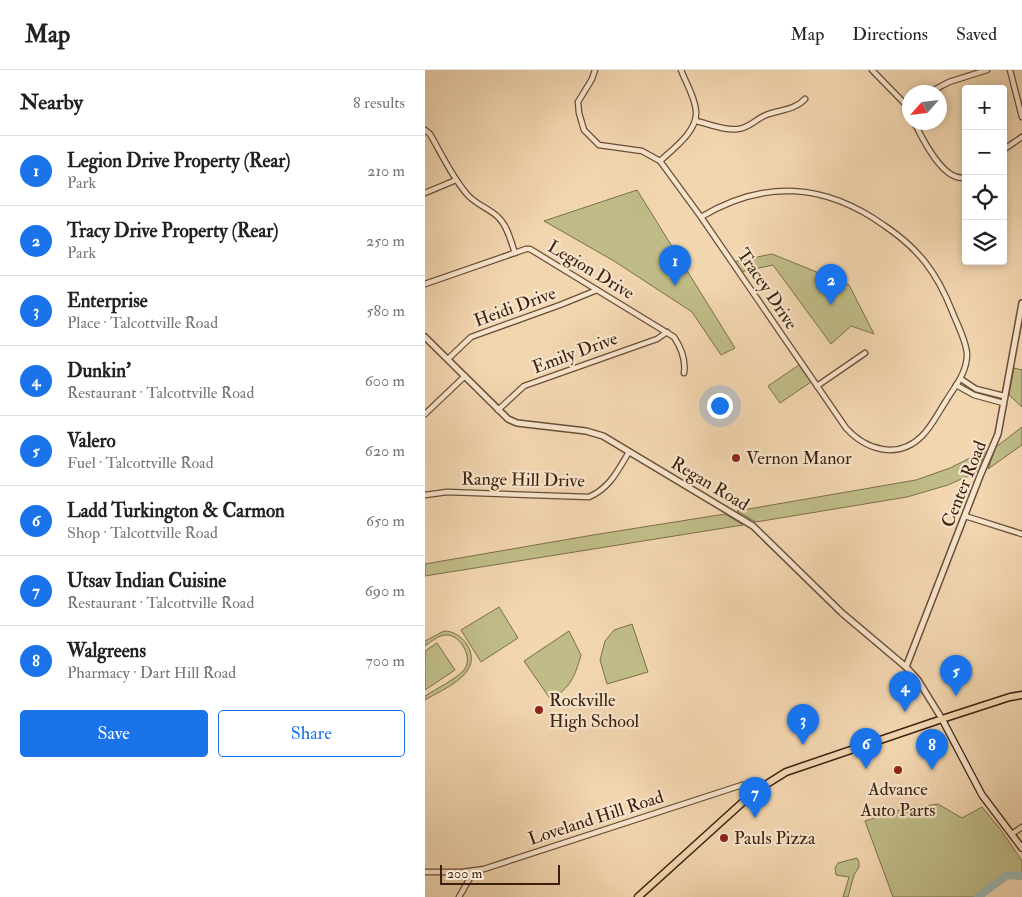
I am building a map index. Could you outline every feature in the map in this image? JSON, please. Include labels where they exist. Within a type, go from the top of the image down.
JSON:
[{"type":"main road","points":[[638,897],[754,792],[786,772],[942,719],[1010,697],[1022,695]]},
{"type":"main road","points":[[942,719],[982,795],[1022,848]]},
{"type":"street","points":[[595,70],[592,79],[578,102],[584,130],[599,145],[642,152],[660,161],[687,135],[696,121],[696,110],[681,70]]},
{"type":"street","points":[[872,70],[902,100]]},
{"type":"street","points":[[943,85],[987,70]]},
{"type":"street","points":[[1010,70],[1022,117]]},
{"type":"street","points":[[696,121],[729,130],[739,129],[749,126],[764,116],[796,106],[805,99]]},
{"type":"street","points":[[425,130],[430,134],[456,180],[472,201],[499,217],[515,253]]},
{"type":"street","points":[[918,130],[939,165],[952,176],[962,178]]},
{"type":"street","points":[[1007,147],[1022,137]]},
{"type":"street","name":"Tracey Drive","points":[[660,161],[701,217],[846,428],[855,438],[872,448],[890,450],[902,448],[921,437],[961,379]]},
{"type":"street","points":[[425,193],[456,180]]},
{"type":"street","points":[[701,217],[727,203],[749,196],[774,191],[796,190],[817,193],[844,201],[869,214],[907,242],[923,258],[942,287],[967,353],[961,379],[976,389],[1004,396]]},
{"type":"street","name":"Legion Drive","points":[[425,284],[530,249],[675,337],[681,348],[685,364],[684,373]]},
{"type":"street","name":"Heidi Drive","points":[[448,359],[471,337],[560,306],[597,290]]},
{"type":"street","name":"Center Road","points":[[906,667],[979,476],[999,434],[1004,396],[1022,304]]},
{"type":"street","name":"Emily Drive","points":[[498,410],[523,386],[657,339],[667,332]]},
{"type":"street","name":"Regan Road","points":[[425,337],[508,419],[517,423],[593,432],[603,436],[753,526],[842,613],[906,667],[918,680],[942,719]]},
{"type":"street","points":[[817,386],[865,353]]},
{"type":"street","points":[[425,414],[465,376]]},
{"type":"street","points":[[956,385],[974,395],[1003,404]]},
{"type":"street","name":"Range Hill Drive","points":[[425,495],[447,492],[589,497],[607,486],[629,452]]},
{"type":"street","points":[[965,516],[1022,534]]},
{"type":"street","name":"Loveland Hill Road","points":[[472,871],[550,848],[742,785],[750,785],[754,792]]},
{"type":"street","points":[[1012,834],[1022,827]]},
{"type":"street","points":[[425,872],[472,871],[459,897]]},
{"type":"shaded area","points":[[637,190],[735,348],[721,355],[692,312],[614,261],[544,221]]},
{"type":"shaded area","points":[[772,254],[849,285],[874,334],[851,326],[831,344],[773,265],[740,272],[733,262]]},
{"type":"shaded area","points":[[799,365],[811,382],[780,403],[768,386]]},
{"type":"shaded area","points":[[1014,368],[1022,370],[1022,407],[1009,395]]},
{"type":"shaded area","points":[[1022,427],[1022,445],[988,469],[996,447]]},
{"type":"shaded area","points":[[986,450],[977,472],[948,485],[907,497],[756,522],[737,511],[916,480],[950,468]]},
{"type":"shaded area","points":[[725,514],[743,525],[425,576],[425,564]]},
{"type":"shaded area","points":[[499,607],[518,638],[481,662],[461,630]]},
{"type":"shaded area","points":[[632,624],[648,672],[607,684],[600,660],[605,641],[614,630]]},
{"type":"shaded area","points":[[444,631],[454,633],[464,640],[471,654],[471,663],[461,678],[425,700],[425,696],[456,677],[467,665],[464,648],[456,638],[446,635],[440,636],[425,646],[425,641]]},
{"type":"shaded area","points":[[569,631],[581,655],[571,681],[551,700],[524,661]]},
{"type":"shaded area","points":[[437,643],[455,670],[425,690],[425,651]]},
{"type":"shaded area","points":[[938,804],[962,818],[982,807],[1001,830],[1022,861],[1022,876],[1007,875],[978,897],[893,897],[865,821],[899,810]]},
{"type":"shaded area","points":[[857,858],[859,867],[854,875],[848,897],[843,897],[849,877],[836,875],[835,868],[838,863]]},
{"type":"waterway","points":[[978,897],[1007,875],[1022,876]]},
{"type":"place","name":"Legion Drive Property (Rear)","points":[[675,286]]},
{"type":"place","name":"Tracy Drive Property (Rear)","points":[[831,305]]},
{"type":"place","name":"Vernon Manor","points":[[736,458]]},
{"type":"place","name":"Valero","points":[[956,696]]},
{"type":"place","name":"Rockville High School","points":[[539,710]]},
{"type":"place","name":"Dunkin'","points":[[905,712]]},
{"type":"place","name":"Enterprise","points":[[803,745]]},
{"type":"place","name":"Ladd Turkington & Carmon","points":[[866,769]]},
{"type":"place","name":"Advance Auto Parts","points":[[898,770]]},
{"type":"place","name":"Walgreens","points":[[932,770]]},
{"type":"place","name":"Utsav Indian Cuisine","points":[[755,818]]},
{"type":"place","name":"Pauls Pizza","points":[[724,838]]}]
